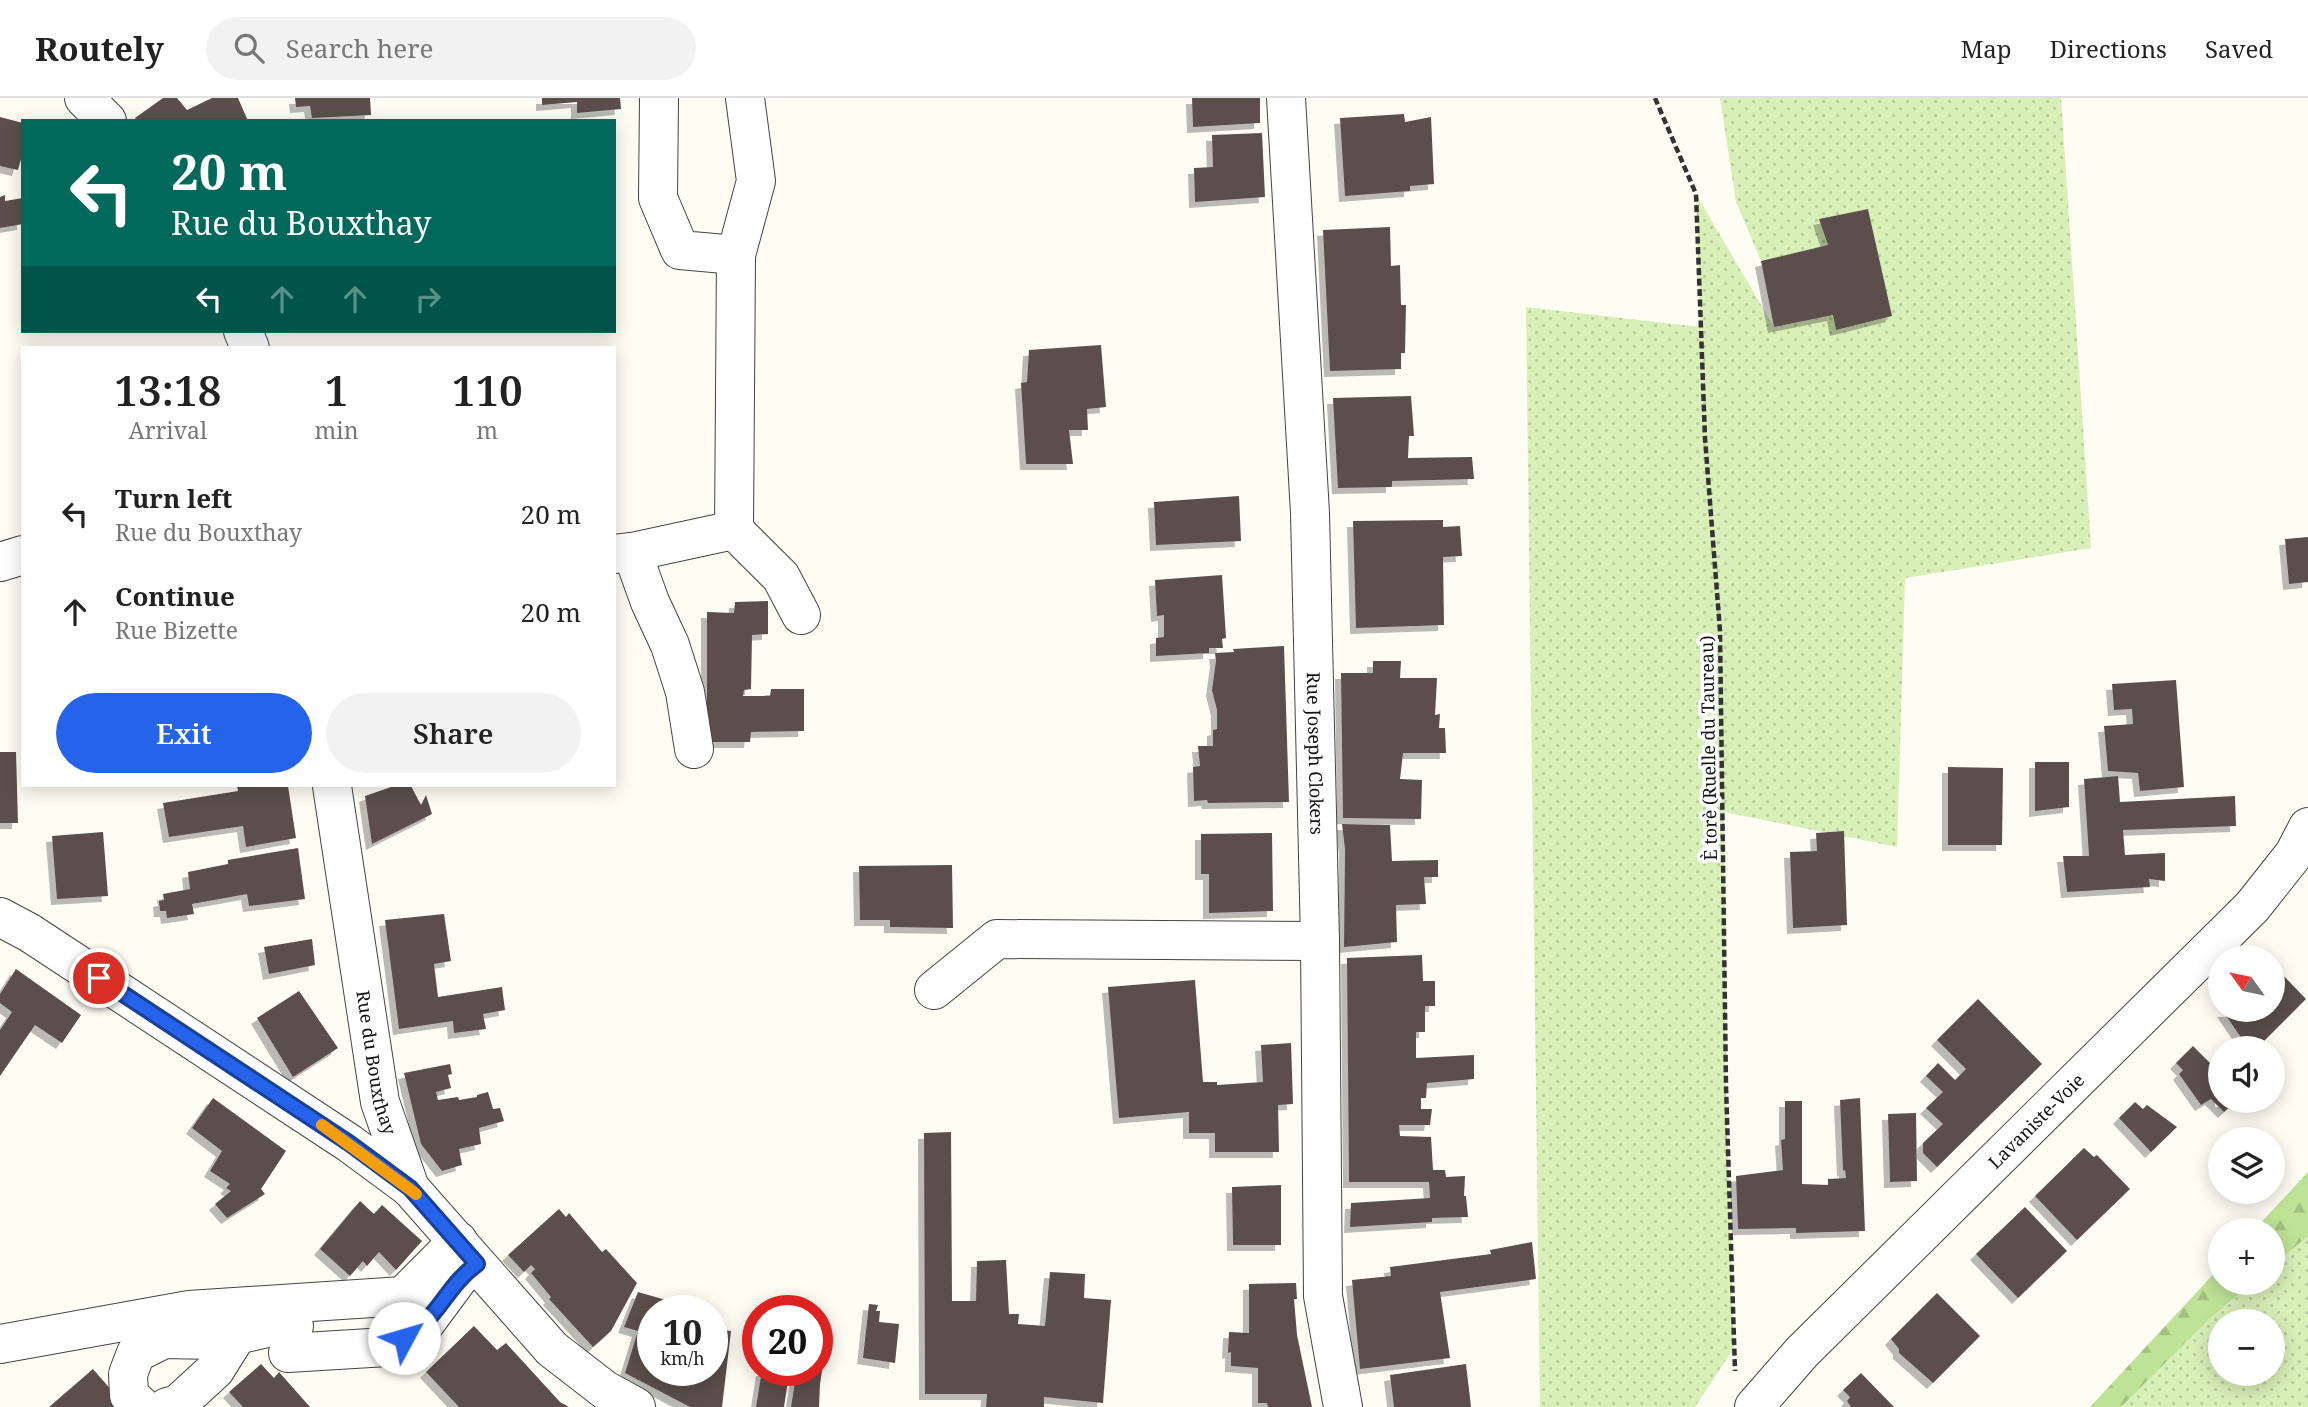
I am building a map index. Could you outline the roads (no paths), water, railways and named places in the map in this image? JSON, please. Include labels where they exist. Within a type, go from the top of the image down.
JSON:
[{"type":"street","points":[[84,98],[105,119]]},
{"type":"street","points":[[659,98],[658,198],[680,250],[736,255]]},
{"type":"street","points":[[745,98],[756,181],[736,255],[734,530],[781,577],[801,615]]},
{"type":"street","name":"Rue Joseph Clokers","points":[[1286,98],[1310,513],[1320,941],[1323,1296],[1343,1407]]},
{"type":"street","points":[[694,749],[685,692],[670,645],[623,553],[734,530]]},
{"type":"street","points":[[0,562],[21,556]]},
{"type":"street","name":"Rue du Bouxthay","points":[[332,787],[380,1102],[410,1188],[465,1260],[552,1349],[605,1390],[636,1407]]},
{"type":"street","name":"Lavaniste-Voie","points":[[1745,1395],[1802,1352],[2252,907],[2294,854],[2308,827]]},
{"type":"street","points":[[0,917],[30,933],[292,1106],[410,1188]]},
{"type":"street","points":[[934,990],[997,939],[1320,941]]},
{"type":"street","points":[[142,1407],[129,1395],[128,1374],[136,1353],[164,1339],[215,1340],[275,1326],[393,1324],[465,1260]]},
{"type":"street","points":[[0,1344],[189,1310],[403,1296],[465,1260]]},
{"type":"street","points":[[288,1353],[387,1347],[421,1329],[465,1260]]},
{"type":"street","points":[[166,1407],[178,1404],[215,1370],[237,1335]]}]
